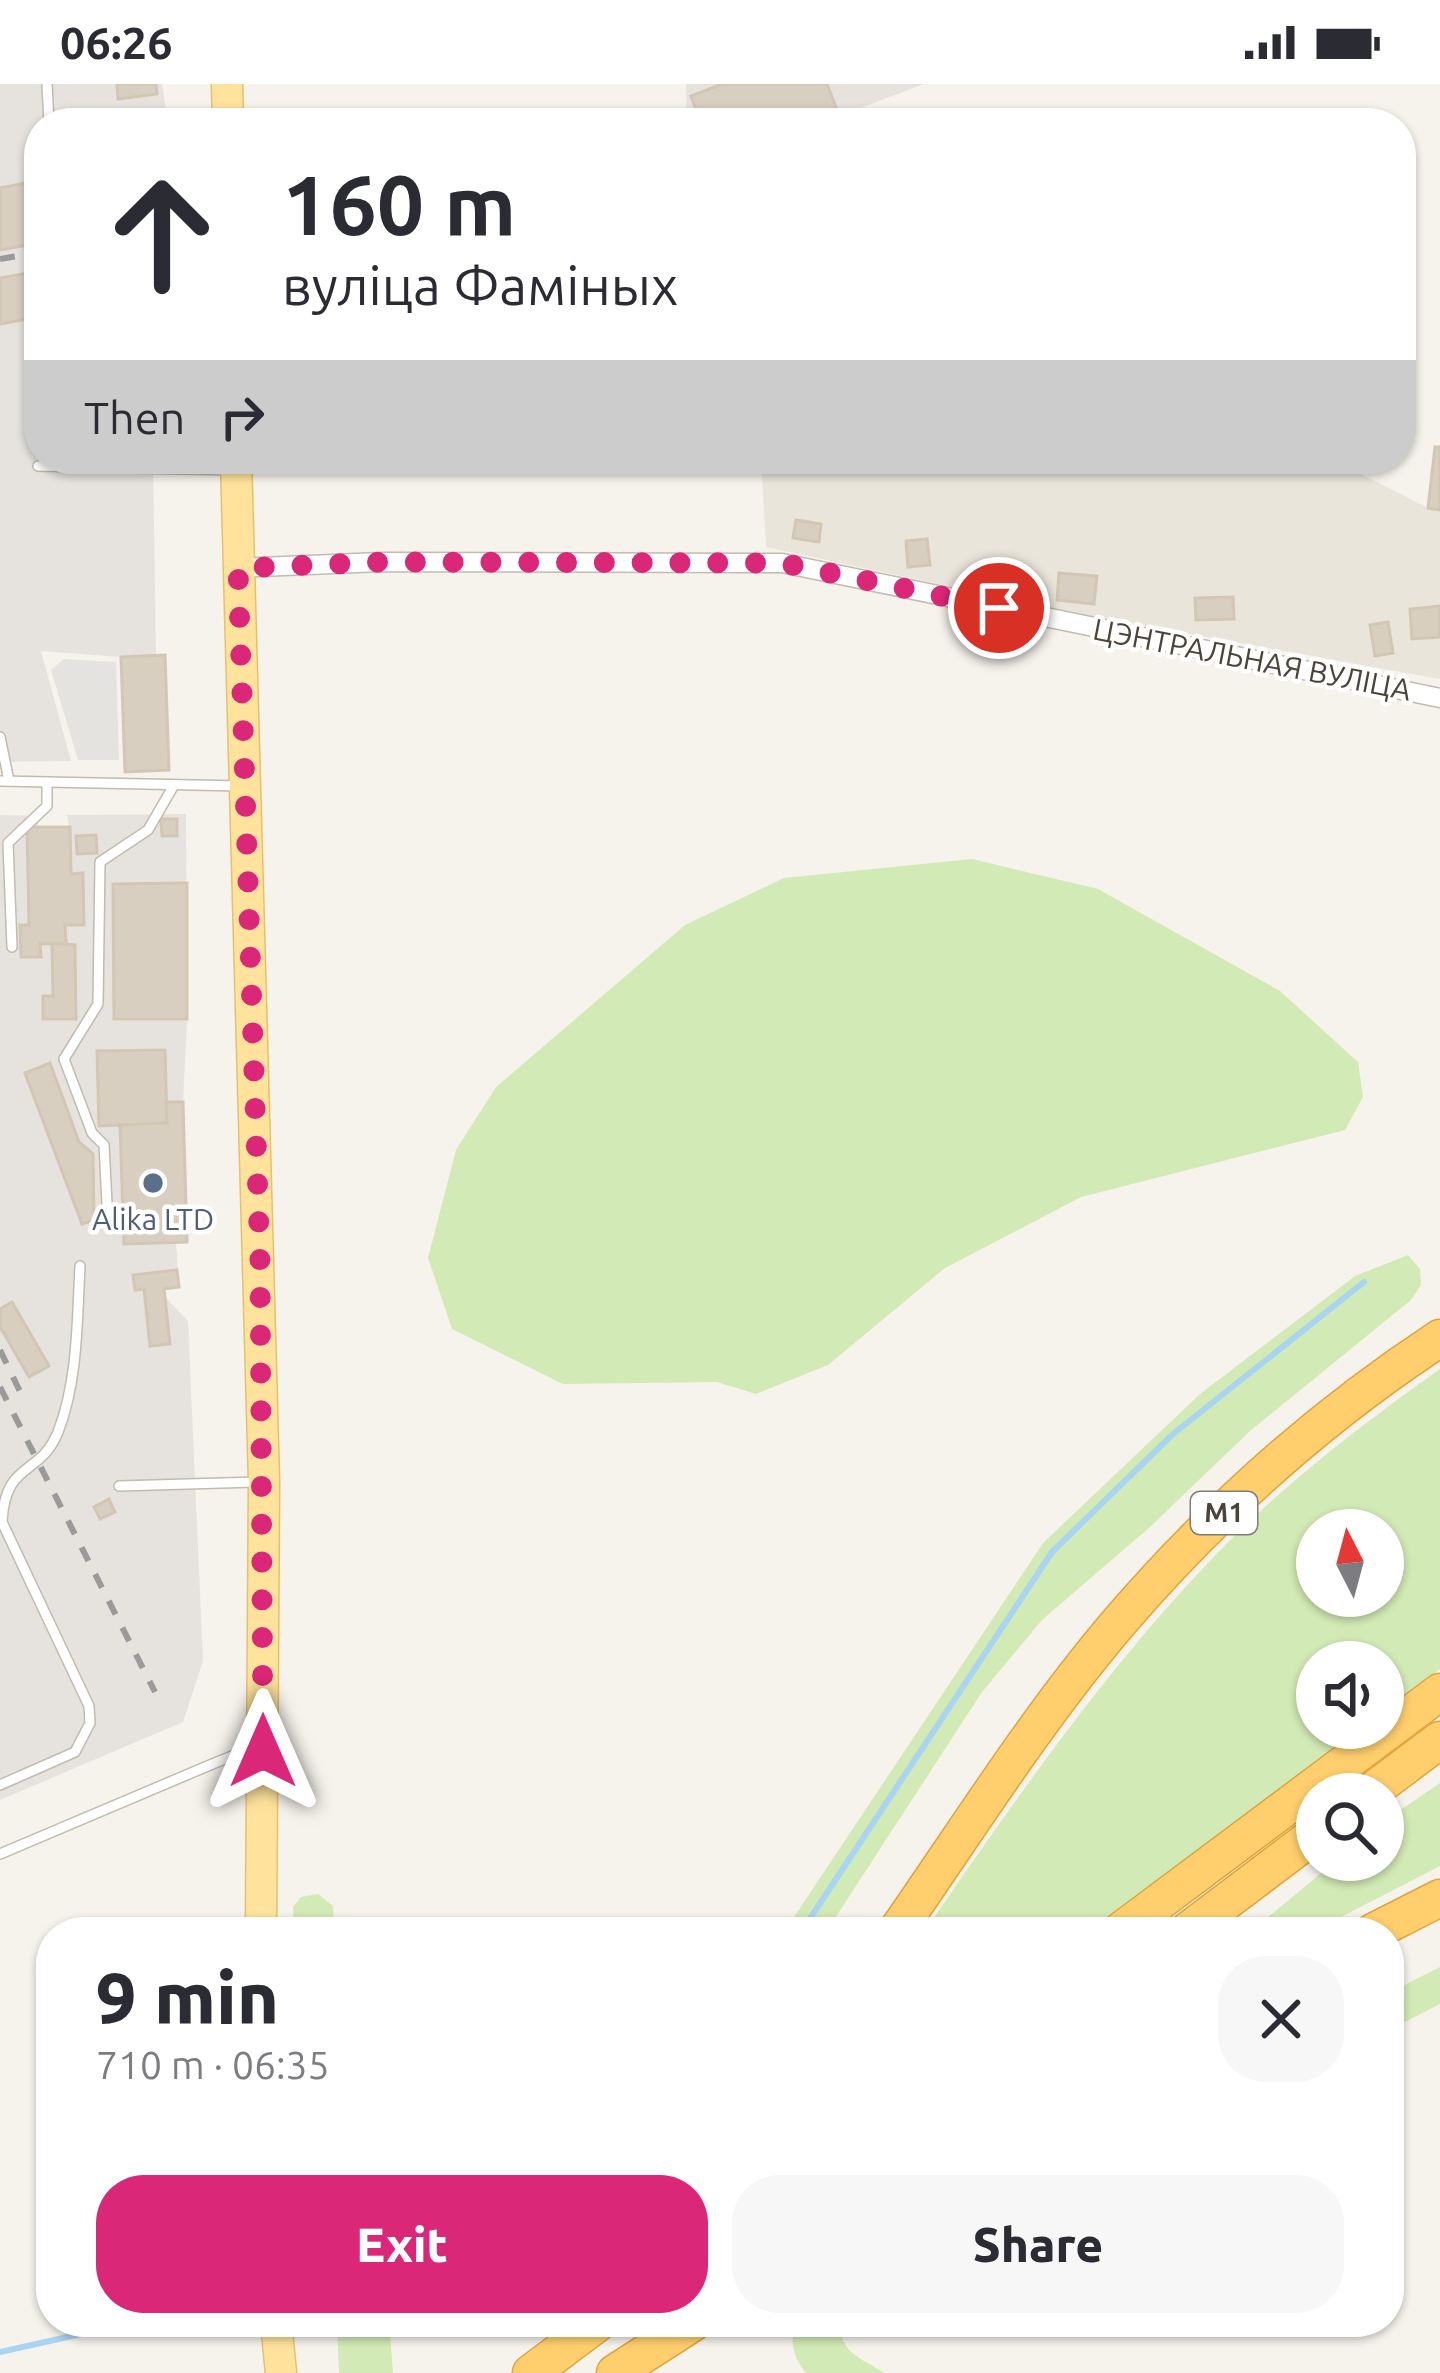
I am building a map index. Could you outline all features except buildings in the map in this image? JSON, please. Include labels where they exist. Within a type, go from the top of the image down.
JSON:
[{"type":"highway","name":"М1","points":[[906,1917],[1041,1722],[1120,1622],[1207,1528],[1320,1424],[1440,1338]]},
{"type":"highway","points":[[1139,1917],[1440,1692]]},
{"type":"highway","points":[[1396,1773],[1440,1740]]},
{"type":"highway","points":[[1206,1917],[1296,1849]]},
{"type":"highway","points":[[1403,1917],[1440,1898]]},
{"type":"highway","points":[[513,2373],[552,2337]]},
{"type":"highway","points":[[531,2373],[579,2337]]},
{"type":"highway","points":[[600,2373],[649,2337]]},
{"type":"highway","points":[[616,2373],[671,2337]]},
{"type":"main road","points":[[237,474],[264,1482],[261,1917]]},
{"type":"main road","points":[[277,2337],[281,2373]]},
{"type":"street","name":"ЦЭНТРАЛЬНАЯ ВУЛІЦА","points":[[238,568],[381,562],[782,563],[1440,698]]},
{"type":"lane","points":[[0,737],[4,781],[244,786]]},
{"type":"lane","points":[[12,947],[8,843],[47,806],[47,782]]},
{"type":"lane","points":[[108,1223],[104,1145],[92,1133],[64,1059],[98,1004],[100,862],[148,830],[174,785]]},
{"type":"lane","points":[[0,1785],[75,1752],[90,1723],[89,1706],[2,1522],[3,1498],[11,1479],[48,1453],[59,1429],[75,1360],[80,1266]]},
{"type":"lane","points":[[119,1486],[264,1482]]},
{"type":"lane","points":[[0,1854],[237,1754],[263,1751]]},
{"type":"shaded area","points":[[0,84],[162,84],[166,108],[24,108],[24,474],[153,474],[156,655],[165,655],[169,770],[125,772],[121,657],[41,651],[71,761],[0,762]]},
{"type":"shaded area","points":[[686,84],[924,84],[861,108],[687,108]]},
{"type":"shaded area","points":[[762,474],[1361,474],[1440,510],[1440,679],[1079,614],[766,547]]},
{"type":"shaded area","points":[[64,659],[116,662],[119,760],[78,760],[51,670]]},
{"type":"shaded area","points":[[186,814],[183,1102],[187,1242],[176,1243],[179,1287],[164,1289],[165,1297],[188,1321],[203,1661],[183,1722],[0,1800],[0,815],[38,816],[38,827],[69,827],[67,815]]},
{"type":"green space","points":[[972,859],[1098,889],[1280,991],[1358,1062],[1363,1097],[1345,1130],[1081,1197],[945,1268],[828,1365],[756,1394],[717,1382],[563,1384],[452,1329],[428,1258],[456,1150],[496,1087],[685,925],[784,878]]},
{"type":"green space","points":[[1408,1255],[1420,1269],[1421,1285],[1411,1300],[1250,1431],[1150,1527],[1042,1620],[982,1692],[836,1917],[794,1917],[1043,1543],[1200,1394],[1355,1276]]},
{"type":"green space","points":[[1440,1369],[1440,1669],[1404,1697],[1404,1641],[1296,1641],[1296,1749],[1335,1749],[1296,1773],[1296,1778],[1110,1917],[935,1917],[1120,1664],[1207,1564],[1276,1497]]},
{"type":"green space","points":[[1440,1783],[1440,1866],[1341,1917],[1268,1917],[1312,1881],[1404,1881],[1404,1808]]},
{"type":"green space","points":[[318,1894],[333,1906],[333,1917],[293,1917],[293,1907],[301,1897]]},
{"type":"green space","points":[[1440,1967],[1440,2004],[1404,2022],[1404,1985]]},
{"type":"green space","points":[[338,2337],[390,2337],[393,2373],[339,2373]]},
{"type":"green space","points":[[793,2337],[843,2337],[860,2359],[884,2373],[806,2373],[793,2348]]},
{"type":"waterway","points":[[811,1917],[1052,1552],[1173,1434],[1364,1282]]},
{"type":"waterway","points":[[0,2352],[68,2337]]},
{"type":"railway","points":[[0,259],[24,255]]},
{"type":"railway","points":[[0,1350],[26,1404]]},
{"type":"railway","points":[[0,1387],[155,1692]]},
{"type":"place","name":"Alika LTD","points":[[153,1183]]},
{"type":"route","points":[[263,1751],[260,1262],[238,568],[381,562],[782,563],[999,608]]}]
